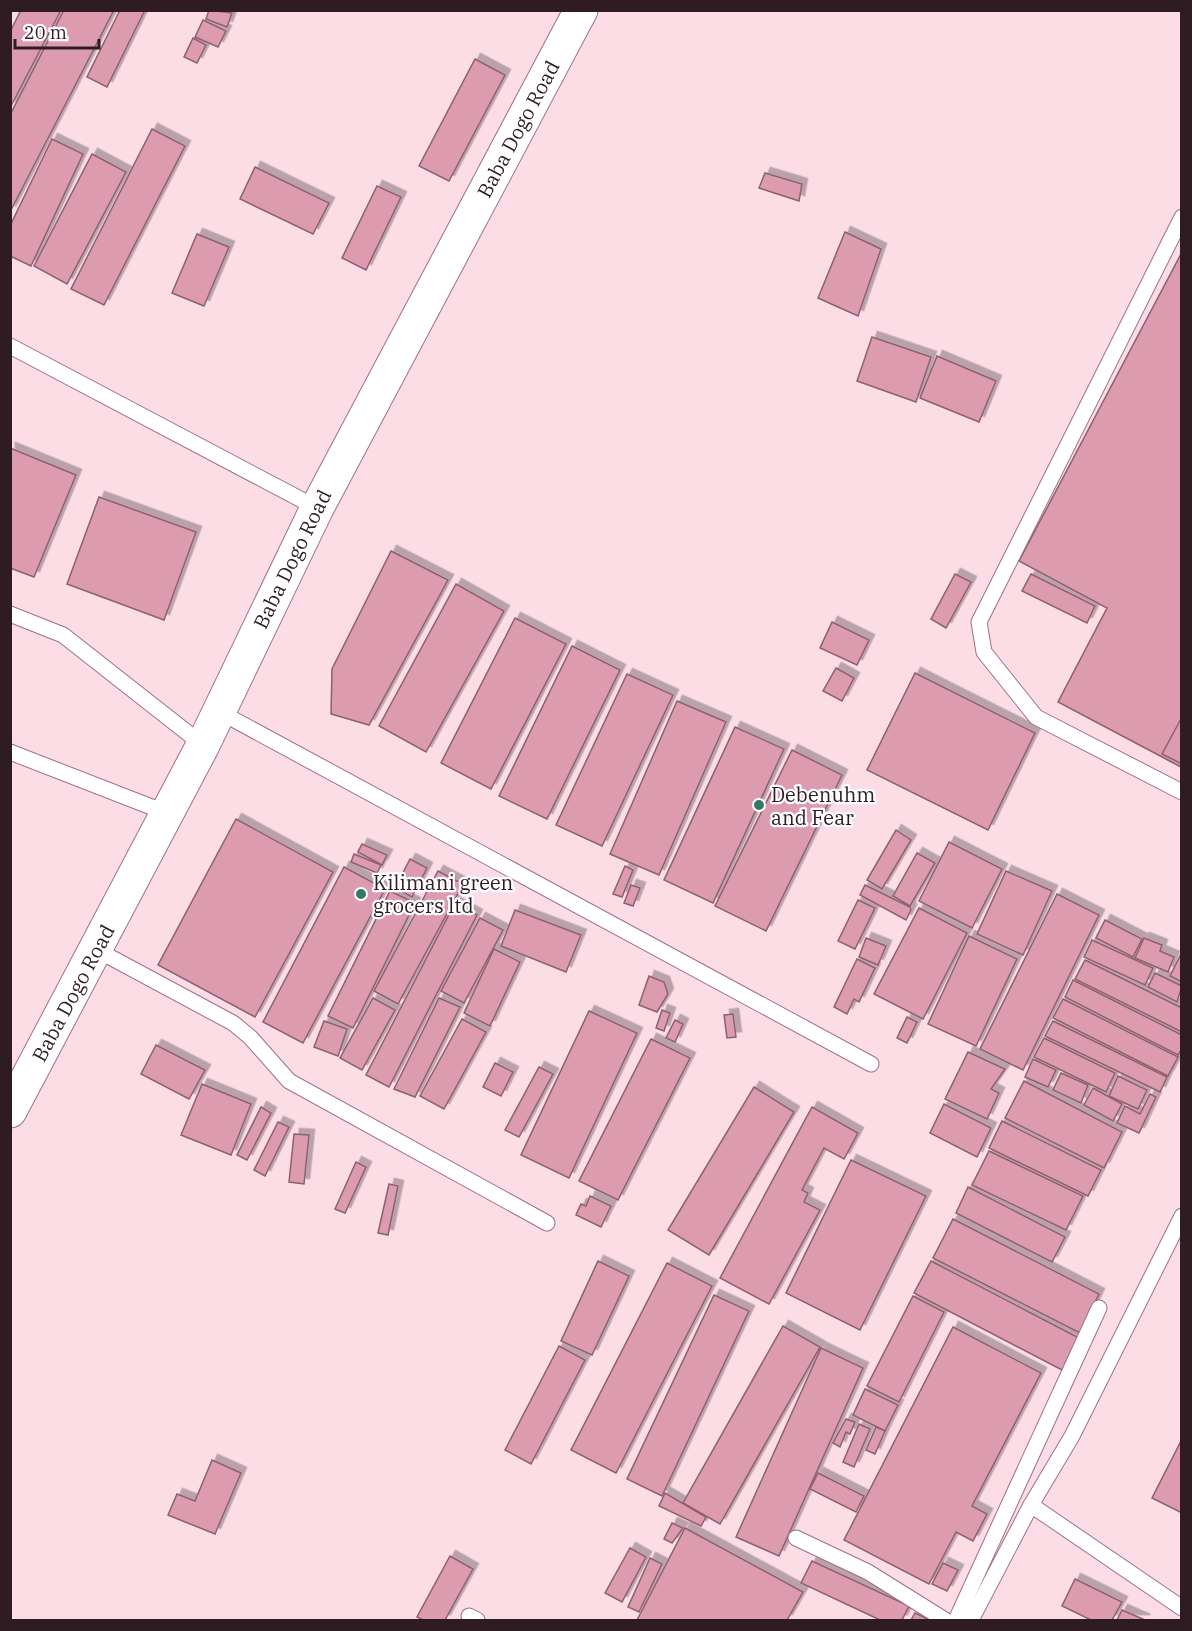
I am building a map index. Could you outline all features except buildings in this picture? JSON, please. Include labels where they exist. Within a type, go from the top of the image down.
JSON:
[{"type":"street","name":"Baba Dogo Road","points":[[10,1111],[97,950],[203,744],[317,508],[581,10]]},
{"type":"lane","points":[[1182,217],[979,622],[984,652],[1036,717],[1182,792]]},
{"type":"lane","points":[[10,346],[317,508]]},
{"type":"lane","points":[[10,614],[63,634],[203,744]]},
{"type":"lane","points":[[218,711],[871,1064]]},
{"type":"lane","points":[[10,752],[167,813]]},
{"type":"lane","points":[[97,950],[233,1023],[250,1037],[289,1082],[547,1223]]},
{"type":"lane","points":[[961,1620],[975,1614],[1031,1505],[1072,1436],[1182,1216]]},
{"type":"lane","points":[[956,1620],[1099,1308]]},
{"type":"lane","points":[[1031,1505],[1182,1608]]},
{"type":"lane","points":[[796,1538],[868,1572],[945,1620]]},
{"type":"place","name":"Debenuhm and Fear","points":[[759,805]]},
{"type":"place","name":"Kilimani green grocers ltd","points":[[361,894]]}]
